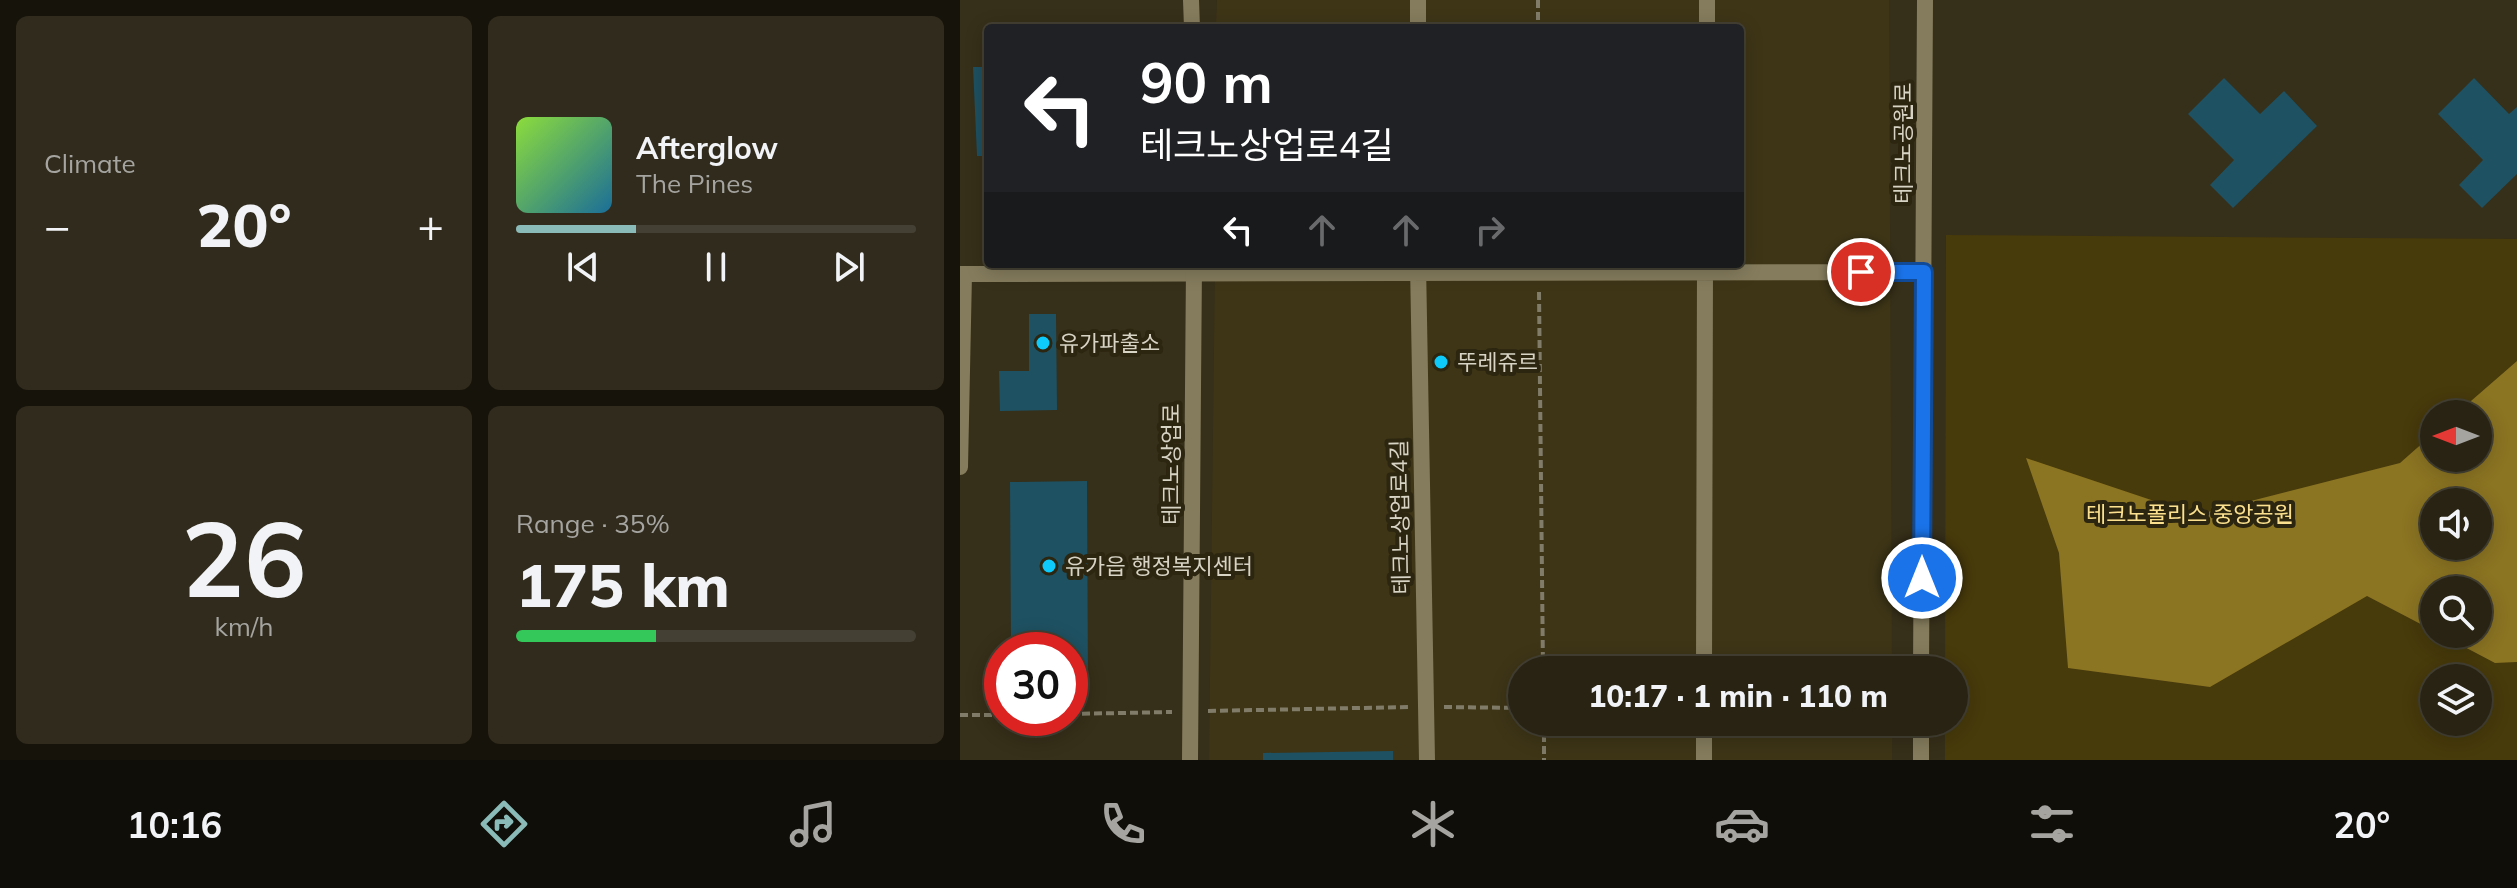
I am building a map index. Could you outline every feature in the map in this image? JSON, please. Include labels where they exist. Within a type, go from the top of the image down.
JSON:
[{"type":"street","points":[[1191,0],[1192,24]]},
{"type":"street","points":[[1418,0],[1418,24]]},
{"type":"street","points":[[1707,0],[1707,24]]},
{"type":"street","name":"테크노공원로","points":[[1921,656],[1925,0]]},
{"type":"street","points":[[960,467],[962,274],[1418,268],[1539,272],[1705,268],[1924,272]]},
{"type":"street","name":"테크노상업로4길","points":[[1418,268],[1427,760]]},
{"type":"street","points":[[1704,656],[1705,268]]},
{"type":"street","name":"테크노상업로","points":[[1190,760],[1194,269]]},
{"type":"street","points":[[1704,736],[1704,760]]},
{"type":"street","points":[[1921,736],[1921,760]]},
{"type":"path","points":[[1538,0],[1538,24]]},
{"type":"path","points":[[1539,272],[1543,656]]},
{"type":"path","points":[[1088,714],[1508,708]]},
{"type":"path","points":[[960,715],[984,715]]},
{"type":"path","points":[[1544,736],[1544,760]]},
{"type":"shaded area","points":[[1217,0],[1889,0],[1892,656],[1508,656],[1508,736],[1892,736],[1892,760],[1209,760],[1215,268],[1744,268],[1744,24],[1216,24]]},
{"type":"shaded area","points":[[2517,361],[2517,662],[2495,663],[2467,648],[2492,648],[2492,576],[2420,576],[2420,624],[2367,596],[2210,687],[2068,668],[2059,553],[2026,458],[2196,515],[2400,463],[2420,445],[2420,472],[2492,472],[2492,400],[2472,400]]},
{"type":"green space","name":"테크노폴리스 중앙공원","points":[[1946,235],[2517,239],[2517,760],[1945,760],[1945,736],[1968,736],[1968,656],[1945,656]]},
{"type":"building","points":[[973,67],[984,67],[984,156],[977,156]]},
{"type":"building","points":[[2224,78],[2260,114],[2284,91],[2317,126],[2233,208],[2210,185],[2234,160],[2188,114]]},
{"type":"building","points":[[2474,78],[2509,114],[2517,107],[2517,174],[2482,208],[2459,185],[2483,160],[2438,114]]},
{"type":"building","name":"유가파출소","points":[[1029,314],[1056,314],[1057,410],[1000,411],[999,371],[1029,371]]},
{"type":"building","name":"유가읍 행정복지센터","points":[[1087,481],[1088,632],[1011,632],[1010,482]]},
{"type":"building","points":[[1393,751],[1393,760],[1263,760],[1263,753]]},
{"type":"place","name":"유가파출소","points":[[1043,343]]},
{"type":"place","name":"뚜레쥬르","points":[[1441,362]]},
{"type":"place","name":"유가읍 행정복지센터","points":[[1049,566]]},
{"type":"route","points":[[1861,272],[1924,272],[1922,578]]}]
